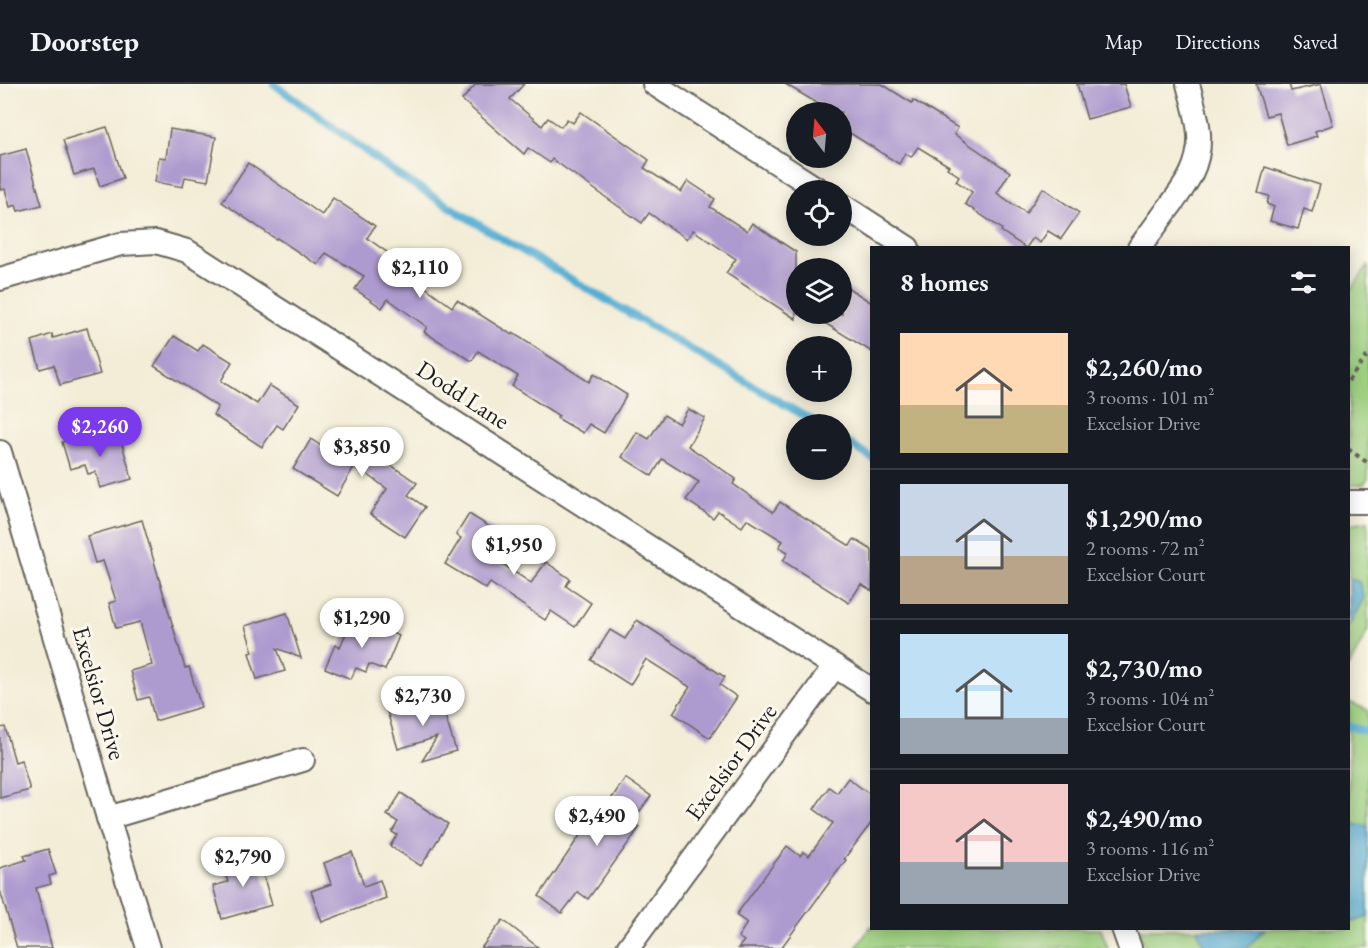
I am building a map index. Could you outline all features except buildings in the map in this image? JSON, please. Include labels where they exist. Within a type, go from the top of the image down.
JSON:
[{"type":"street","points":[[654,84],[803,180]]},
{"type":"street","points":[[1140,246],[1189,181],[1194,167],[1198,153],[1198,120],[1188,84]]},
{"type":"street","points":[[852,212],[905,246]]},
{"type":"street","name":"Dodd Lane","points":[[0,279],[121,244],[156,242],[187,251],[870,689]]},
{"type":"street","name":"Excelsior Drive","points":[[0,452],[148,948]]},
{"type":"street","points":[[1350,502],[1368,502]]},
{"type":"street","name":"Excelsior Drive","points":[[628,948],[835,666]]},
{"type":"street","points":[[108,818],[303,760]]},
{"type":"street","points":[[1124,930],[1130,948]]},
{"type":"path","points":[[1350,378],[1368,355]]},
{"type":"path","points":[[1350,450],[1368,463]]},
{"type":"green space","points":[[1368,266],[1368,479],[1364,484],[1350,486],[1350,291]]},
{"type":"green space","points":[[1368,521],[1368,630],[1350,665],[1350,524]]},
{"type":"green space","points":[[1350,702],[1368,710],[1368,948],[1145,948],[1138,930],[1350,930]]},
{"type":"green space","points":[[870,927],[870,930],[1101,930],[1108,948],[856,948]]},
{"type":"water","points":[[1350,578],[1359,582],[1364,598],[1350,624]]},
{"type":"water","points":[[1350,822],[1368,826],[1368,917],[1350,923]]},
{"type":"water","points":[[1197,930],[1264,930],[1247,948],[1205,948]]},
{"type":"waterway","points":[[274,84],[397,174],[489,231],[801,414]]},
{"type":"waterway","points":[[852,445],[870,457]]},
{"type":"waterway","points":[[1350,727],[1368,732]]}]
